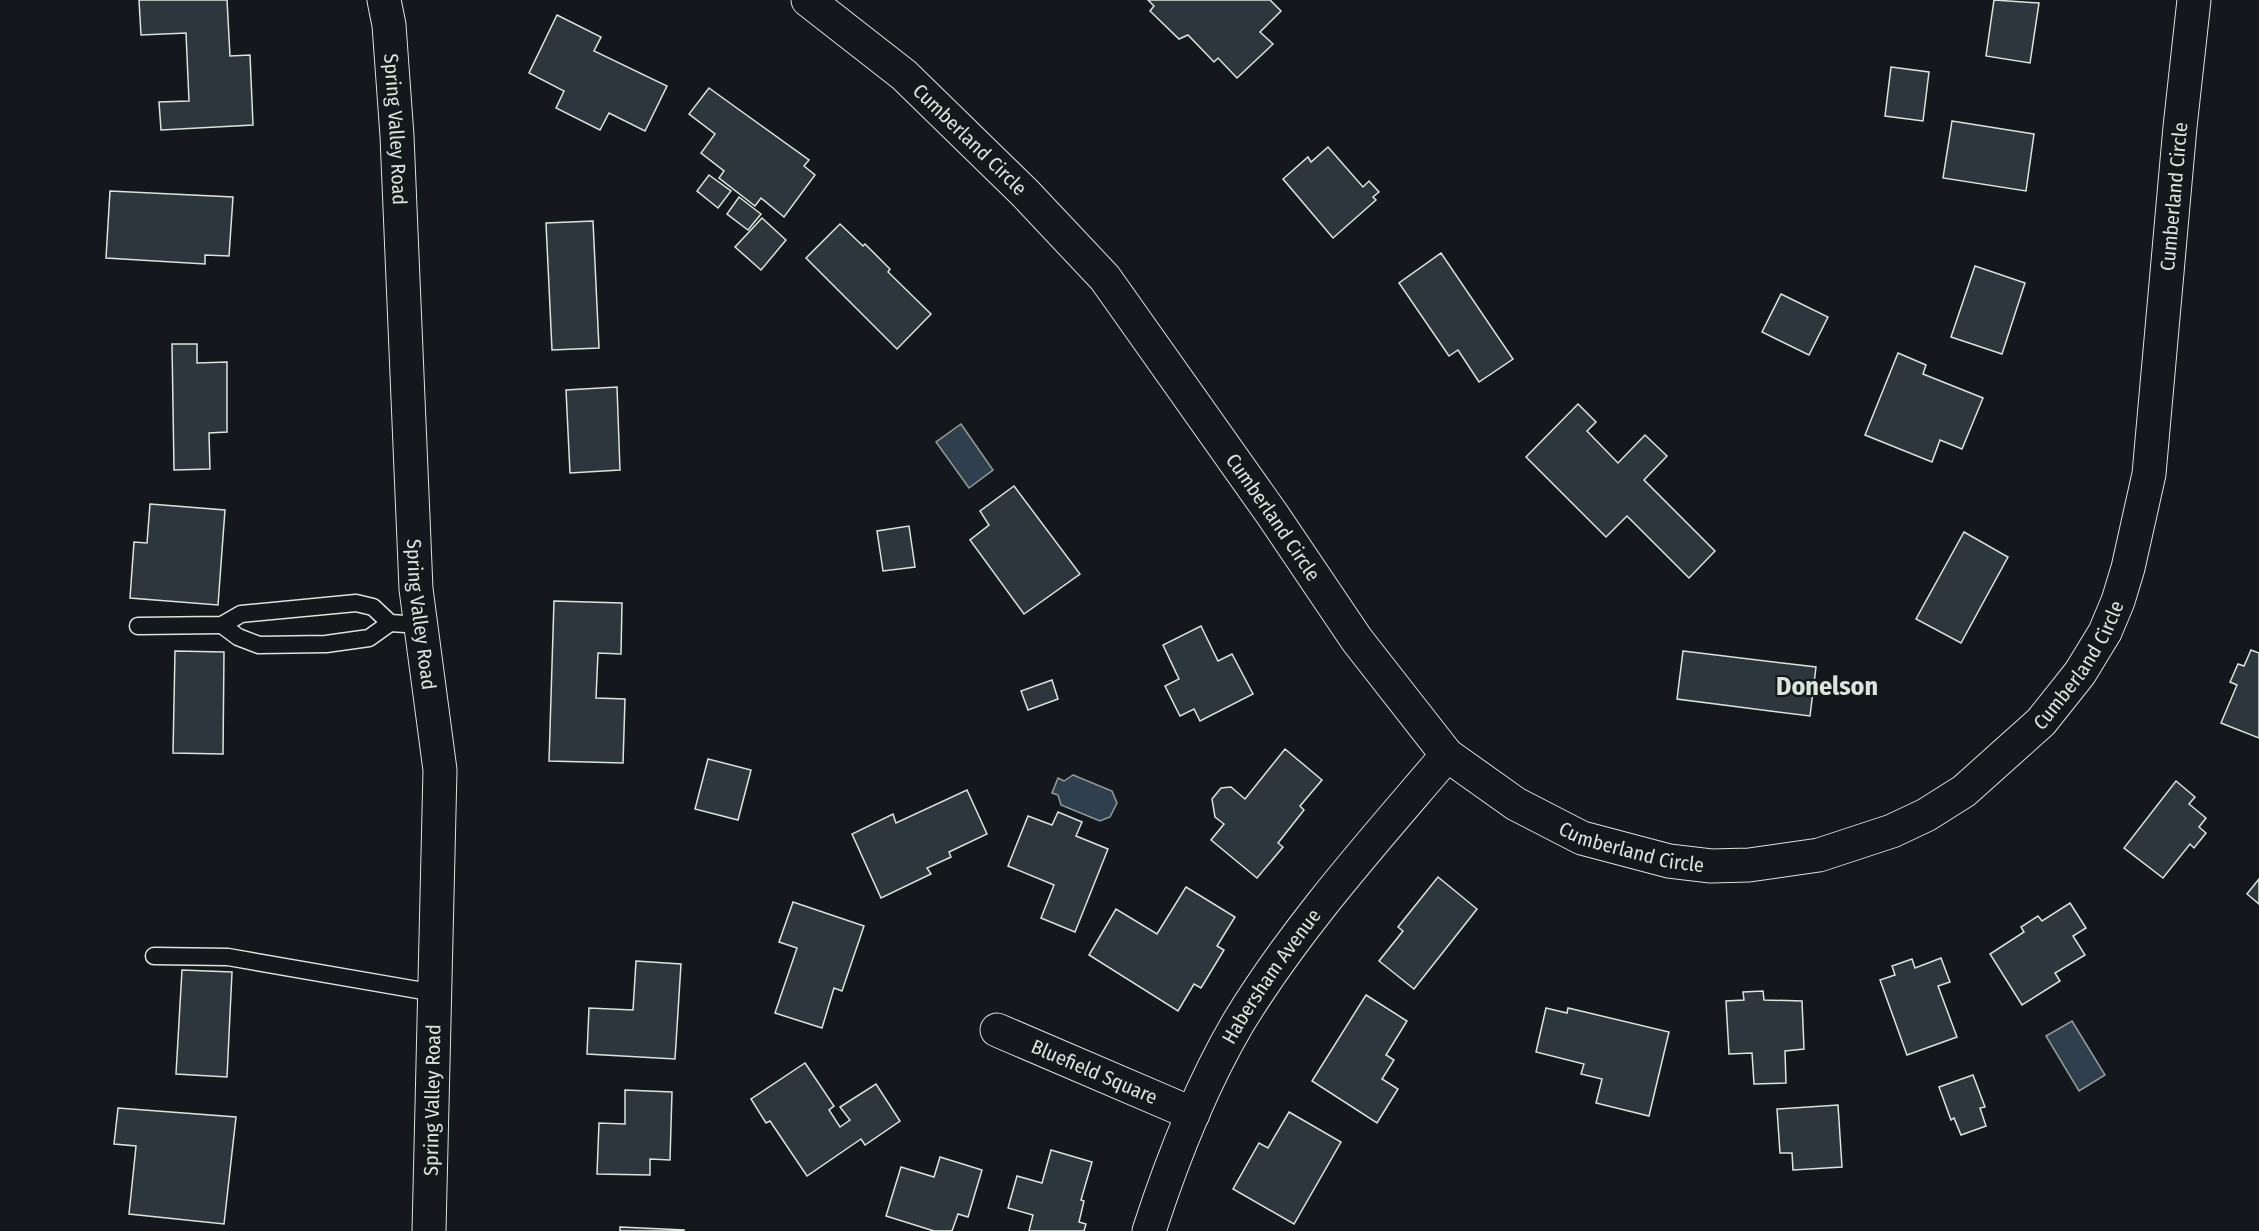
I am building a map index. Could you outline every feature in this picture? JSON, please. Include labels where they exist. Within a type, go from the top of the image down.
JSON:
[{"type":"street","name":"Spring Valley Road","points":[[384,0],[389,25],[397,126],[416,589],[406,624],[440,770],[429,1231]]},
{"type":"street","name":"Cumberland Circle","points":[[807,0],[904,75],[1025,193],[1105,278],[1278,522],[1357,640],[1447,755],[1516,804],[1582,838],[1668,861],[1711,866],[1749,865],[1819,855],[1892,831],[1926,815],[1964,791],[2041,722],[2080,673],[2105,632],[2118,601],[2138,529],[2154,436],[2180,128],[2194,0]]},
{"type":"street","name":"Habersham Avenue","points":[[1149,1231],[1167,1175],[1193,1114],[1237,1025],[1266,979],[1307,922],[1447,755]]},
{"type":"street","name":"Bluefield Square","points":[[997,1030],[1193,1114]]},
{"type":"lane","points":[[138,626],[222,625],[241,614],[356,603],[373,607],[406,624]]},
{"type":"lane","points":[[222,625],[238,637],[259,645],[326,644],[369,638],[406,624]]},
{"type":"lane","points":[[154,956],[228,957],[435,993]]},
{"type":"water","points":[[961,424],[993,470],[969,488],[936,442]]},
{"type":"water","points":[[1073,775],[1112,791],[1117,803],[1110,817],[1100,821],[1061,805],[1058,795],[1052,793],[1058,778],[1064,781]]},
{"type":"water","points":[[2072,1021],[2105,1075],[2079,1091],[2046,1036]]},
{"type":"building","points":[[139,0],[227,0],[230,56],[250,55],[253,125],[161,130],[159,102],[189,101],[186,33],[141,35]]},
{"type":"building","points":[[1148,0],[1270,0],[1281,11],[1260,32],[1273,44],[1237,78],[1218,58],[1214,62],[1188,35],[1179,39],[1150,11],[1154,6]]},
{"type":"building","points":[[1994,0],[2039,3],[2030,63],[1986,56]]},
{"type":"building","points":[[557,15],[601,37],[594,51],[667,86],[645,131],[609,113],[600,130],[556,108],[564,91],[529,73]]},
{"type":"building","points":[[1891,67],[1929,72],[1923,121],[1885,116]]},
{"type":"building","points":[[709,88],[809,160],[804,166],[815,175],[784,217],[761,198],[755,206],[719,178],[724,171],[701,153],[715,134],[689,114]]},
{"type":"building","points":[[1952,121],[2034,134],[2026,191],[1943,178]]},
{"type":"building","points":[[1328,147],[1363,187],[1369,181],[1379,192],[1373,197],[1376,200],[1333,238],[1283,179],[1308,157],[1311,162]]},
{"type":"building","points":[[709,175],[731,191],[718,208],[697,191]]},
{"type":"building","points":[[110,191],[233,197],[229,256],[205,255],[205,264],[106,258]]},
{"type":"building","points":[[739,197],[761,214],[748,230],[727,214]]},
{"type":"building","points":[[762,218],[786,240],[761,270],[735,247]]},
{"type":"building","points":[[593,221],[599,348],[552,350],[546,223]]},
{"type":"building","points":[[840,224],[863,246],[865,244],[890,269],[888,272],[931,314],[897,349],[806,258]]},
{"type":"building","points":[[1441,253],[1513,359],[1479,382],[1458,350],[1449,356],[1399,283]]},
{"type":"building","points":[[1975,266],[2025,283],[2002,354],[1951,337]]},
{"type":"building","points":[[1781,294],[1828,317],[1809,355],[1762,332]]},
{"type":"building","points":[[172,344],[197,344],[197,363],[227,362],[227,432],[209,433],[210,469],[174,470]]},
{"type":"building","points":[[1898,353],[1926,365],[1923,374],[1983,398],[1962,449],[1940,440],[1932,462],[1865,435]]},
{"type":"building","points":[[617,387],[620,470],[570,473],[566,390]]},
{"type":"building","points":[[1578,404],[1596,422],[1587,431],[1618,463],[1645,435],[1667,456],[1644,480],[1715,551],[1689,578],[1627,516],[1606,537],[1526,457]]},
{"type":"building","points":[[1014,486],[1080,574],[1024,614],[970,540],[989,525],[980,511]]},
{"type":"building","points":[[150,504],[225,510],[218,605],[130,598],[134,542],[147,543]]},
{"type":"building","points":[[909,526],[915,567],[883,571],[877,531]]},
{"type":"building","points":[[1964,532],[2008,557],[1961,643],[1916,619]]},
{"type":"building","points":[[554,601],[622,603],[621,654],[598,653],[596,698],[625,699],[623,763],[549,761]]},
{"type":"building","points":[[1201,626],[1218,661],[1232,654],[1253,694],[1200,721],[1194,709],[1180,716],[1165,686],[1179,679],[1163,645]]},
{"type":"building","points":[[2251,650],[2259,653],[2259,738],[2221,723],[2237,685],[2230,682],[2238,664],[2244,666]]},
{"type":"building","points":[[175,651],[224,652],[223,754],[173,753]]},
{"type":"building","points":[[1683,651],[1816,667],[1810,716],[1677,699]]},
{"type":"building","points":[[1052,680],[1058,699],[1028,710],[1021,691]]},
{"type":"building","points":[[1285,749],[1322,780],[1300,806],[1304,810],[1278,843],[1283,847],[1257,878],[1211,840],[1224,824],[1215,817],[1212,799],[1221,788],[1231,787],[1245,799]]},
{"type":"building","points":[[708,759],[751,770],[738,820],[695,809]]},
{"type":"building","points":[[2176,781],[2195,797],[2189,804],[2206,818],[2199,827],[2206,833],[2194,848],[2190,844],[2163,878],[2124,848]]},
{"type":"building","points":[[967,790],[987,834],[949,852],[951,857],[927,868],[931,874],[881,898],[852,834],[893,814],[896,823]]},
{"type":"building","points":[[1058,812],[1082,822],[1076,836],[1108,849],[1075,932],[1041,918],[1054,885],[1008,866],[1028,816],[1052,825]]},
{"type":"building","points":[[1438,877],[1477,909],[1414,989],[1379,961],[1403,931],[1398,927]]},
{"type":"building","points":[[2259,879],[2259,904],[2247,894]]},
{"type":"building","points":[[1186,887],[1235,917],[1217,946],[1224,950],[1201,988],[1194,984],[1178,1011],[1089,955],[1116,909],[1157,934]]},
{"type":"building","points":[[793,902],[864,926],[842,991],[834,988],[822,1028],[775,1013],[797,948],[779,942]]},
{"type":"building","points":[[2070,903],[2086,928],[2073,936],[2085,955],[2055,973],[2060,981],[2022,1005],[1990,954],[2024,932],[2021,927],[2038,916],[2042,921]]},
{"type":"building","points":[[1941,958],[1950,982],[1938,986],[1957,1037],[1907,1055],[1880,980],[1895,975],[1892,966],[1912,959],[1915,968]]},
{"type":"building","points":[[636,961],[681,964],[675,1059],[587,1054],[589,1008],[633,1010]]},
{"type":"building","points":[[182,970],[232,972],[227,1077],[176,1074]]},
{"type":"building","points":[[1763,991],[1764,1000],[1802,1001],[1804,1049],[1785,1051],[1786,1083],[1754,1084],[1752,1053],[1729,1054],[1726,1001],[1744,1000],[1743,992]]},
{"type":"building","points":[[1366,995],[1407,1021],[1386,1055],[1394,1060],[1382,1079],[1398,1089],[1377,1123],[1312,1081]]},
{"type":"building","points":[[1546,1008],[1567,1013],[1568,1008],[1669,1032],[1649,1116],[1596,1103],[1602,1079],[1581,1074],[1584,1064],[1536,1052]]},
{"type":"building","points":[[805,1063],[834,1106],[829,1110],[840,1127],[850,1120],[840,1107],[876,1084],[900,1121],[865,1145],[861,1139],[807,1176],[770,1121],[766,1123],[751,1099]]},
{"type":"building","points":[[1973,1075],[1985,1107],[1980,1108],[1986,1126],[1961,1135],[1954,1118],[1951,1120],[1939,1087]]},
{"type":"building","points":[[625,1090],[672,1092],[670,1160],[650,1159],[650,1175],[597,1174],[599,1123],[625,1124]]},
{"type":"building","points":[[1838,1105],[1842,1167],[1793,1170],[1792,1153],[1780,1153],[1777,1109]]},
{"type":"building","points":[[118,1108],[236,1117],[224,1224],[129,1214],[136,1146],[114,1144]]},
{"type":"building","points":[[1289,1112],[1341,1142],[1294,1224],[1233,1189],[1259,1143],[1268,1148]]},
{"type":"building","points":[[1051,1150],[1092,1162],[1081,1200],[1084,1201],[1079,1222],[1086,1224],[1084,1231],[1029,1231],[1033,1215],[1008,1208],[1017,1176],[1042,1183]]},
{"type":"building","points":[[940,1157],[982,1170],[968,1217],[958,1214],[952,1231],[934,1231],[886,1216],[901,1167],[934,1177]]},
{"type":"building","points":[[620,1227],[684,1230],[684,1231],[620,1231]]},
{"type":"district","name":"Donelson","points":[[1827,686]]}]
